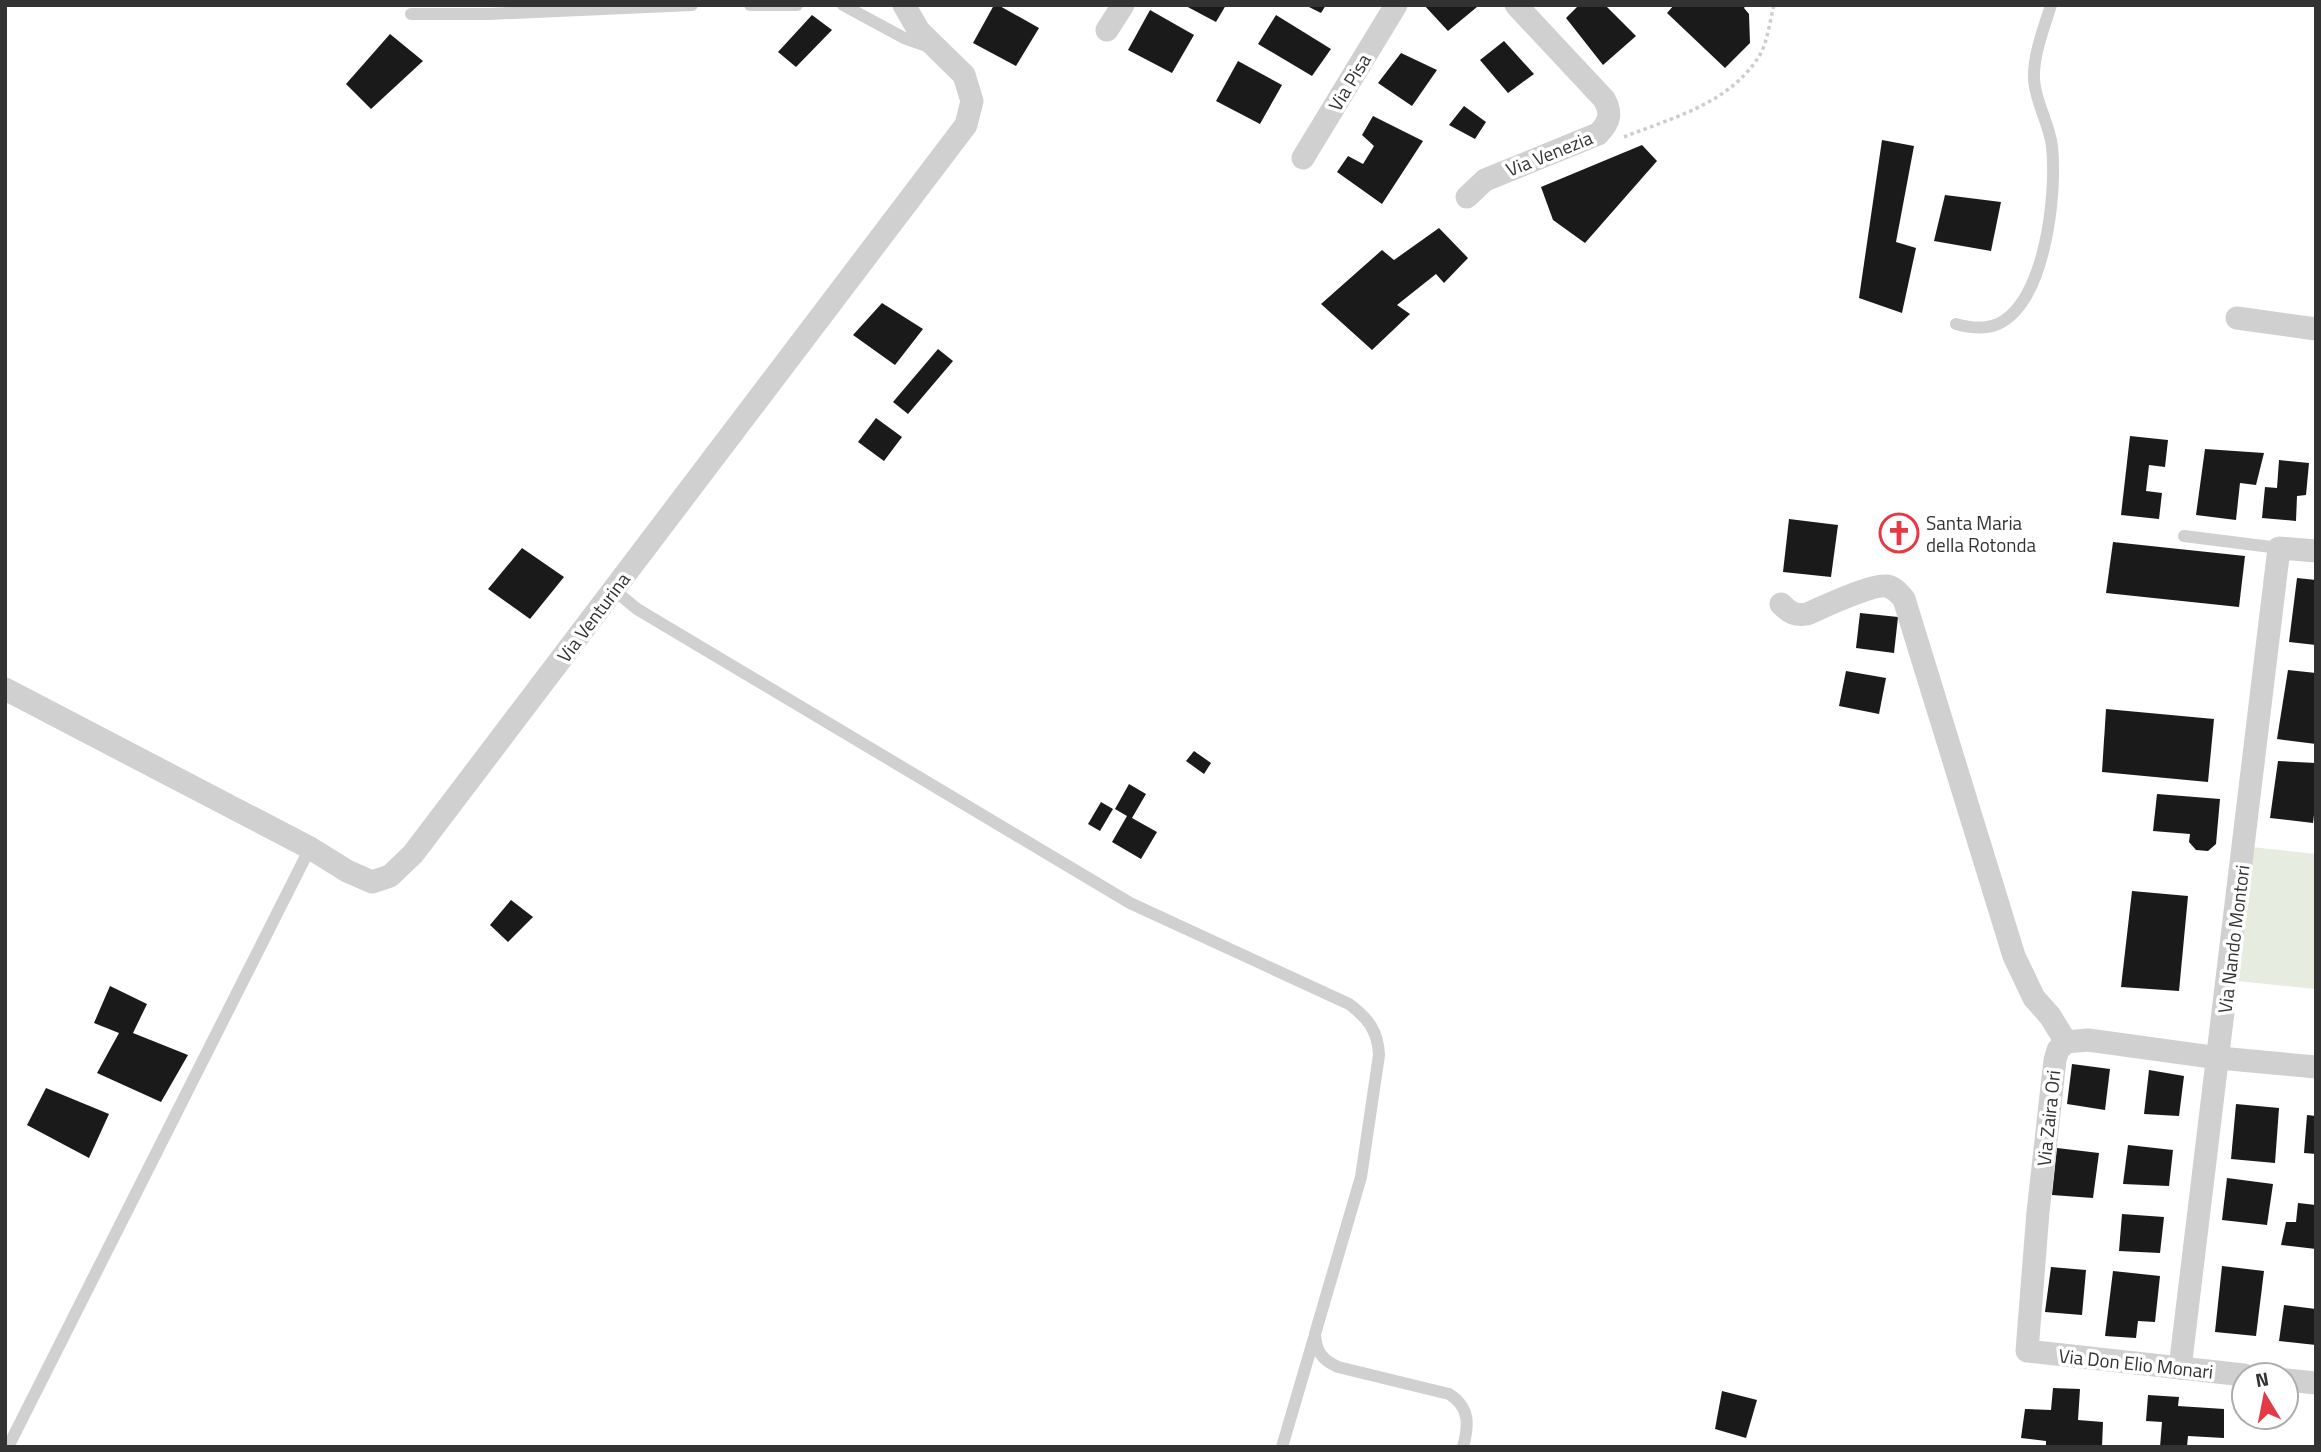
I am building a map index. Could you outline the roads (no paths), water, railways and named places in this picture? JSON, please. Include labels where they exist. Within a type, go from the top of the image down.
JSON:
[{"type":"street","name":"Via Venturina","points":[[5,689],[372,882],[396,872],[421,843],[966,125],[972,101],[964,75],[919,31],[904,5]]},
{"type":"street","points":[[1107,30],[1123,5]]},
{"type":"street","name":"Via Pisa","points":[[1303,158],[1396,5]]},
{"type":"street","name":"Via Venezia","points":[[1467,197],[1485,180],[1598,134],[1609,120],[1610,114],[1604,99],[1516,5]]},
{"type":"street","points":[[2236,318],[2316,329]]},
{"type":"street","points":[[2279,548],[2316,551]]},
{"type":"street","name":"Via Nando Montori","points":[[2180,1368],[2279,548]]},
{"type":"street","points":[[1781,604],[1789,612],[1807,614],[1872,588],[1886,586],[1904,598],[2014,956],[2030,990],[2066,1042],[2088,1040],[2316,1068]]},
{"type":"street","name":"Via Zaira Ori","points":[[2028,1351],[2038,1212],[2054,1060],[2058,1050],[2066,1042]]},
{"type":"street","name":"Via Don Elio Monari","points":[[2028,1351],[2230,1373]]},
{"type":"lane","points":[[411,14],[489,14],[692,5]]},
{"type":"lane","points":[[750,5],[797,5]]},
{"type":"lane","points":[[843,5],[904,38],[937,50]]},
{"type":"lane","points":[[1956,324],[1972,328],[1989,327],[2000,323],[2011,314],[2032,285],[2046,243],[2054,191],[2052,147],[2034,77],[2050,5]]},
{"type":"lane","points":[[2184,536],[2279,548]]},
{"type":"lane","points":[[614,590],[637,609],[1130,903],[1349,1004],[1368,1019],[1378,1040],[1379,1055],[1361,1177],[1282,1447]]},
{"type":"lane","points":[[8,1447],[310,848]]},
{"type":"lane","points":[[1315,1334],[1315,1344],[1326,1362],[1449,1394],[1456,1399],[1465,1411],[1468,1421],[1463,1447]]},
{"type":"place","name":"Santa Maria della Rotonda","points":[[1899,533]]}]
